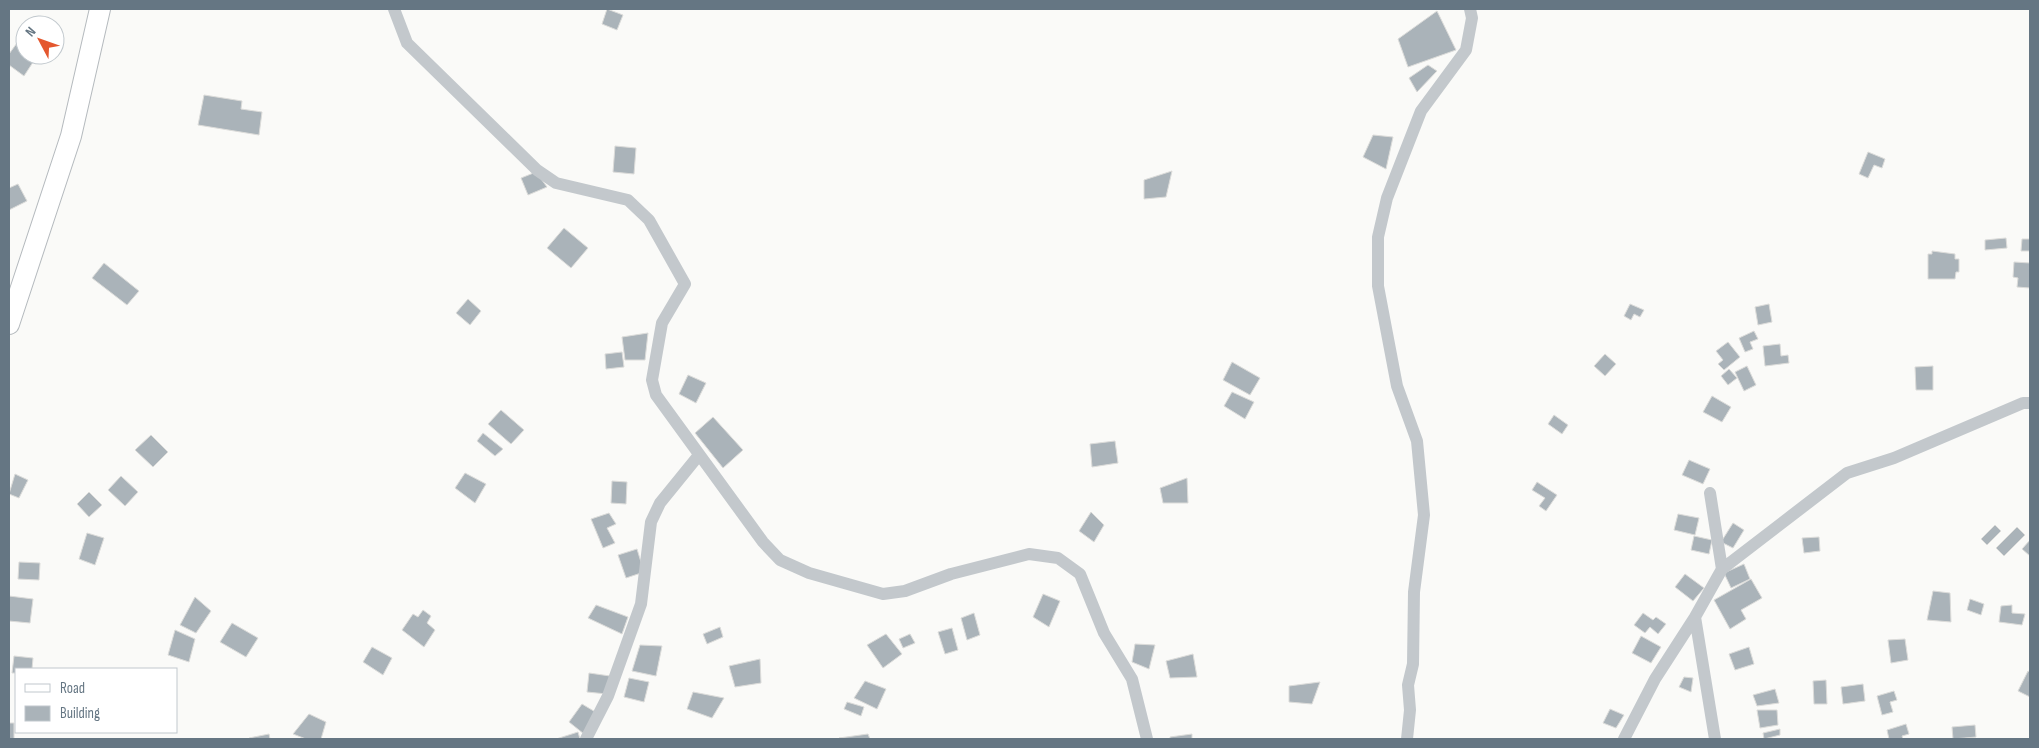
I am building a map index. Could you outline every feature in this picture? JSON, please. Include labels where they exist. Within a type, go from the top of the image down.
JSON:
[{"type":"main road","points":[[9,324],[71,136],[100,9]]},
{"type":"street","points":[[394,9],[407,43],[537,170],[556,183],[628,200],[649,220],[685,284],[662,323],[652,380],[656,396],[763,542],[780,560],[809,573],[883,594],[905,591],[951,574],[1029,554],[1058,558],[1080,574],[1104,632],[1132,679],[1147,739]]},
{"type":"street","points":[[1407,739],[1410,710],[1408,685],[1413,664],[1414,592],[1424,515],[1417,441],[1397,386],[1378,286],[1378,238],[1387,198],[1421,110],[1466,50],[1472,18],[1470,9]]},
{"type":"street","points":[[1624,739],[1655,678],[1695,617],[1722,569],[1847,473],[1894,458],[2023,403],[2030,403]]},
{"type":"street","points":[[586,739],[608,696],[641,604],[651,522],[660,503],[699,455]]},
{"type":"street","points":[[1710,493],[1722,569]]},
{"type":"street","points":[[1695,617],[1715,739]]},
{"type":"building","points":[[607,9],[623,15],[617,30],[602,24]]},
{"type":"building","points":[[1437,11],[1456,50],[1408,67],[1398,39]]},
{"type":"building","points":[[15,46],[15,65],[31,65],[24,76],[9,65],[9,54]]},
{"type":"building","points":[[1428,65],[1437,71],[1417,92],[1409,78]]},
{"type":"building","points":[[204,95],[242,101],[241,109],[262,112],[259,135],[198,125]]},
{"type":"building","points":[[1373,135],[1393,137],[1386,169],[1363,157]]},
{"type":"building","points":[[615,146],[636,148],[634,174],[613,172]]},
{"type":"building","points":[[1868,152],[1885,159],[1882,168],[1874,165],[1868,178],[1859,174]]},
{"type":"building","points":[[1172,171],[1166,197],[1144,199],[1144,180]]},
{"type":"building","points":[[536,172],[547,187],[528,195],[521,178]]},
{"type":"building","points":[[18,184],[27,201],[9,210],[9,188]]},
{"type":"building","points":[[564,228],[588,248],[571,268],[547,248]]},
{"type":"building","points":[[2006,238],[2007,248],[1985,250],[1985,240]]},
{"type":"building","points":[[2022,239],[2030,239],[2030,251],[2021,251]]},
{"type":"building","points":[[1932,251],[1955,254],[1955,259],[1959,259],[1959,272],[1956,272],[1955,279],[1928,279],[1928,254],[1932,254]]},
{"type":"building","points":[[2014,262],[2030,263],[2030,288],[2017,287],[2018,278],[2013,277]]},
{"type":"building","points":[[104,263],[139,291],[127,305],[92,278]]},
{"type":"building","points":[[468,299],[481,311],[470,325],[456,313]]},
{"type":"building","points":[[1630,304],[1644,310],[1640,317],[1634,314],[1631,320],[1624,316]]},
{"type":"building","points":[[1769,304],[1772,322],[1758,325],[1755,307]]},
{"type":"building","points":[[1754,331],[1758,339],[1750,342],[1753,349],[1745,352],[1739,338]]},
{"type":"building","points":[[648,333],[645,360],[625,360],[622,337]]},
{"type":"building","points":[[1728,342],[1740,357],[1724,370],[1718,364],[1723,360],[1716,351]]},
{"type":"building","points":[[1780,344],[1781,356],[1788,355],[1789,363],[1765,366],[1763,346]]},
{"type":"building","points":[[622,352],[624,367],[606,369],[605,354]]},
{"type":"building","points":[[1605,354],[1616,364],[1605,376],[1594,366]]},
{"type":"building","points":[[1232,362],[1260,378],[1250,395],[1223,380]]},
{"type":"building","points":[[1747,366],[1756,385],[1744,391],[1735,372]]},
{"type":"building","points":[[1933,366],[1933,390],[1916,390],[1915,367]]},
{"type":"building","points":[[1729,369],[1737,378],[1728,385],[1721,376]]},
{"type":"building","points":[[688,375],[706,383],[696,403],[679,394]]},
{"type":"building","points":[[1232,392],[1254,402],[1245,419],[1224,406]]},
{"type":"building","points":[[1712,396],[1731,407],[1722,422],[1703,412]]},
{"type":"building","points":[[501,410],[524,430],[511,444],[488,424]]},
{"type":"building","points":[[1554,415],[1568,425],[1562,434],[1548,424]]},
{"type":"building","points":[[713,417],[743,450],[723,468],[695,433]]},
{"type":"building","points":[[483,433],[503,449],[495,456],[477,441]]},
{"type":"building","points":[[151,435],[168,452],[153,467],[135,450]]},
{"type":"building","points":[[1115,441],[1118,463],[1092,467],[1090,444]]},
{"type":"building","points":[[1689,460],[1710,469],[1703,484],[1682,475]]},
{"type":"building","points":[[465,473],[486,484],[475,503],[455,488]]},
{"type":"building","points":[[15,474],[28,480],[19,498],[9,494]]},
{"type":"building","points":[[121,476],[138,492],[125,506],[108,490]]},
{"type":"building","points":[[1187,478],[1188,503],[1163,503],[1160,488]]},
{"type":"building","points":[[612,481],[627,482],[626,504],[611,503]]},
{"type":"building","points":[[1537,482],[1557,495],[1546,511],[1539,506],[1545,498],[1532,490]]},
{"type":"building","points":[[89,492],[102,505],[89,517],[77,504]]},
{"type":"building","points":[[1091,512],[1104,525],[1094,542],[1079,531]]},
{"type":"building","points":[[609,513],[616,524],[607,528],[615,543],[603,548],[591,519]]},
{"type":"building","points":[[1678,514],[1699,518],[1695,535],[1674,530]]},
{"type":"building","points":[[1733,523],[1744,530],[1733,548],[1721,542]]},
{"type":"building","points":[[1995,525],[2001,531],[1987,545],[1981,539]]},
{"type":"building","points":[[2017,527],[2025,535],[2004,556],[1996,548]]},
{"type":"building","points":[[87,533],[104,538],[95,565],[79,559]]},
{"type":"building","points":[[1694,536],[1712,540],[1709,554],[1691,550]]},
{"type":"building","points":[[1819,537],[1820,551],[1804,553],[1802,538]]},
{"type":"building","points":[[2030,540],[2030,556],[2022,549]]},
{"type":"building","points":[[637,549],[644,572],[626,578],[618,555]]},
{"type":"building","points":[[19,562],[40,563],[39,580],[18,579]]},
{"type":"building","points":[[1744,564],[1750,579],[1731,588],[1724,573]]},
{"type":"building","points":[[1685,574],[1704,588],[1693,601],[1675,587]]},
{"type":"building","points":[[1751,579],[1762,598],[1741,610],[1746,619],[1730,629],[1714,600]]},
{"type":"building","points":[[1933,591],[1950,593],[1951,622],[1927,620]]},
{"type":"building","points":[[1043,594],[1060,601],[1049,627],[1033,617]]},
{"type":"building","points":[[9,596],[33,599],[30,623],[9,621]]},
{"type":"building","points":[[195,597],[211,611],[196,633],[180,625]]},
{"type":"building","points":[[1970,599],[1984,604],[1981,615],[1967,610]]},
{"type":"building","points":[[596,605],[628,617],[622,634],[588,618]]},
{"type":"building","points":[[2012,605],[2012,613],[2025,614],[2022,625],[1999,622],[2001,606]]},
{"type":"building","points":[[423,610],[431,616],[427,623],[435,630],[424,647],[402,630],[413,614],[418,617]]},
{"type":"building","points":[[974,613],[980,635],[967,640],[961,618]]},
{"type":"building","points":[[1643,613],[1653,620],[1656,617],[1666,624],[1658,634],[1650,627],[1645,633],[1634,625]]},
{"type":"building","points":[[232,623],[258,638],[246,657],[220,642]]},
{"type":"building","points":[[720,627],[723,637],[707,644],[703,634]]},
{"type":"building","points":[[952,628],[958,650],[945,654],[938,632]]},
{"type":"building","points":[[175,630],[195,639],[189,662],[168,655]]},
{"type":"building","points":[[886,634],[902,654],[883,668],[867,645]]},
{"type":"building","points":[[910,634],[915,643],[903,648],[899,639]]},
{"type":"building","points":[[1641,636],[1661,647],[1651,663],[1632,653]]},
{"type":"building","points":[[1905,639],[1908,660],[1891,663],[1888,640]]},
{"type":"building","points":[[1135,644],[1155,645],[1149,669],[1132,662]]},
{"type":"building","points":[[640,645],[662,646],[656,676],[632,671]]},
{"type":"building","points":[[372,647],[392,658],[383,675],[363,662]]},
{"type":"building","points":[[1749,647],[1754,664],[1735,670],[1729,654]]},
{"type":"building","points":[[1193,654],[1197,677],[1170,678],[1166,661]]},
{"type":"building","points":[[14,656],[33,658],[32,668],[15,668],[15,673],[12,673]]},
{"type":"building","points":[[760,659],[761,683],[735,687],[729,666]]},
{"type":"building","points":[[2028,671],[2030,672],[2030,697],[2018,691]]},
{"type":"building","points":[[589,673],[610,676],[607,694],[587,692]]},
{"type":"building","points":[[1684,677],[1693,678],[1691,692],[1679,687]]},
{"type":"building","points":[[629,678],[649,682],[644,702],[624,697]]},
{"type":"building","points":[[1826,680],[1827,704],[1814,704],[1813,681]]},
{"type":"building","points":[[865,681],[886,689],[877,709],[854,698]]},
{"type":"building","points":[[1320,682],[1312,704],[1289,702],[1289,686]]},
{"type":"building","points":[[1863,684],[1865,701],[1843,704],[1841,687]]},
{"type":"building","points":[[1775,689],[1779,703],[1757,706],[1753,695]]},
{"type":"building","points":[[1894,691],[1897,700],[1890,702],[1893,712],[1882,715],[1877,696]]},
{"type":"building","points":[[693,692],[724,698],[712,718],[687,709]]},
{"type":"building","points":[[847,702],[864,707],[861,716],[844,709]]},
{"type":"building","points":[[582,704],[597,713],[584,734],[569,722]]},
{"type":"building","points":[[1610,709],[1624,715],[1616,728],[1603,723]]},
{"type":"building","points":[[1757,710],[1777,710],[1778,725],[1760,728]]},
{"type":"building","points":[[309,714],[326,722],[321,739],[306,739],[293,734]]},
{"type":"building","points":[[9,723],[14,723],[14,739],[9,739]]},
{"type":"building","points":[[1906,724],[1909,734],[1902,736],[1903,739],[1889,739],[1887,730]]},
{"type":"building","points":[[1975,725],[1976,737],[1953,739],[1952,727]]},
{"type":"building","points":[[1780,729],[1780,735],[1764,739],[1763,733]]},
{"type":"building","points":[[578,732],[580,739],[556,739]]},
{"type":"building","points":[[269,734],[270,739],[249,738]]},
{"type":"building","points":[[868,734],[870,739],[839,738]]},
{"type":"building","points":[[1192,734],[1192,739],[1170,739],[1170,737]]}]
